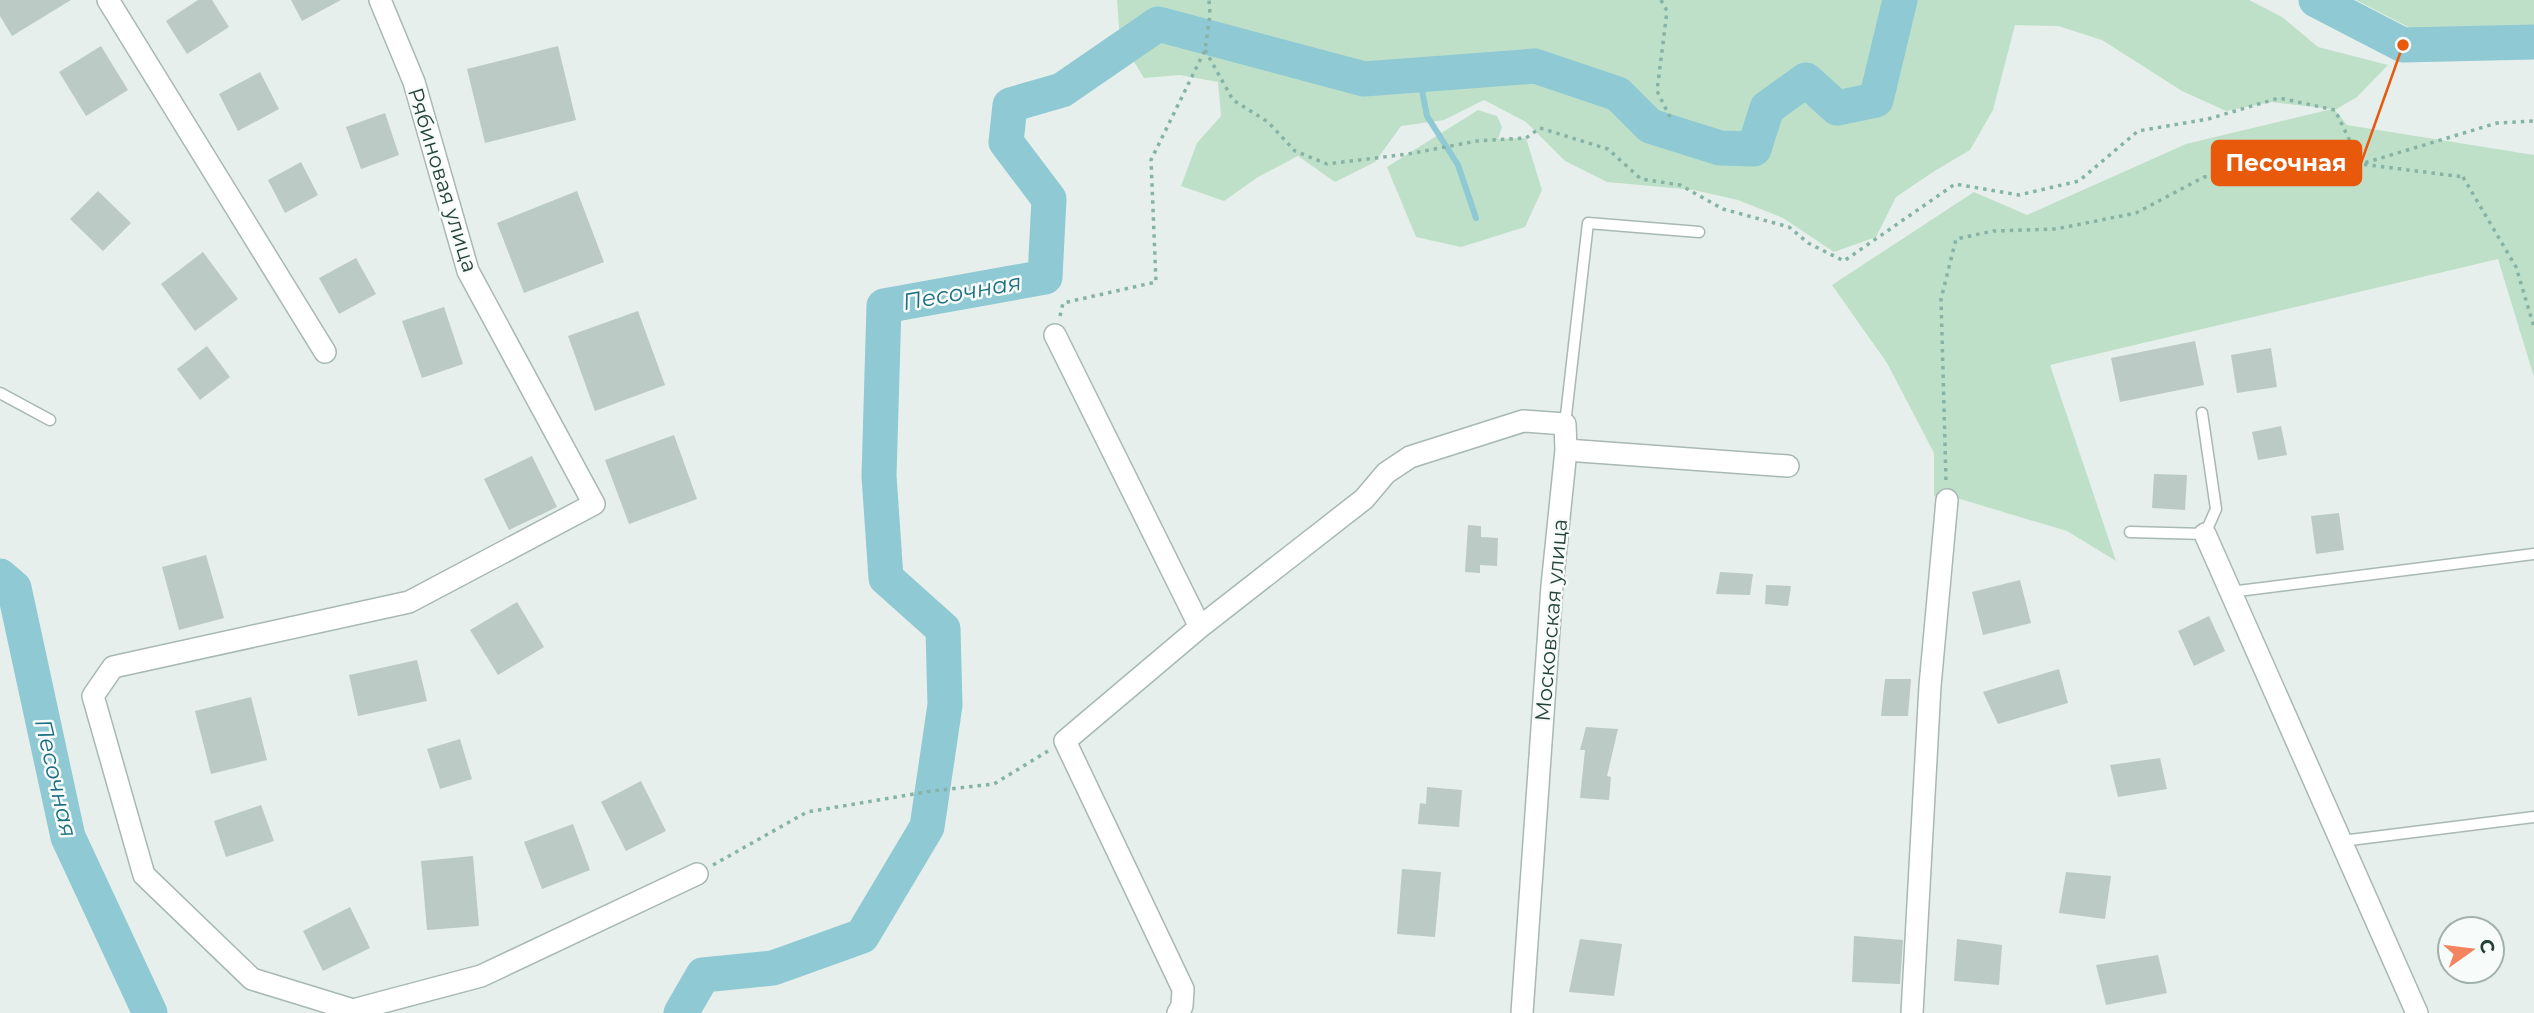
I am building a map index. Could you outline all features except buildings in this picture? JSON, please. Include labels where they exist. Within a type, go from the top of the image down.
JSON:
[{"type":"street","points":[[108,0],[325,352]]},
{"type":"street","name":"Рябиновая улица","points":[[380,0],[414,82],[468,271],[594,504],[409,602],[113,667],[93,696],[144,875],[252,979],[353,1010],[481,976],[697,874]]},
{"type":"street","points":[[1055,335],[1200,627]]},
{"type":"street","points":[[1178,1013],[1182,1006],[1182,989],[1065,741],[1200,627],[1364,499],[1386,474],[1410,457],[1523,421],[1565,424]]},
{"type":"street","name":"Московская улица","points":[[1522,1013],[1552,586],[1566,450],[1565,424]]},
{"type":"street","points":[[1566,450],[1788,466]]},
{"type":"street","points":[[1912,1013],[1930,686],[1947,500]]},
{"type":"street","points":[[2205,534],[2417,1013]]},
{"type":"lane","points":[[1565,424],[1588,223],[1699,232]]},
{"type":"lane","points":[[0,394],[50,420]]},
{"type":"lane","points":[[2130,532],[2205,534],[2216,509],[2202,413]]},
{"type":"lane","points":[[2230,592],[2534,554]]},
{"type":"lane","points":[[2342,841],[2534,817]]},
{"type":"path","points":[[1055,335],[1063,303],[1156,282],[1151,160],[1205,50],[1210,15],[1209,0]]},
{"type":"path","points":[[1661,0],[1667,11],[1657,91],[1670,117]]},
{"type":"path","points":[[1205,50],[1233,100],[1268,122],[1295,151],[1327,164],[1408,154],[1478,141],[1526,138],[1540,128],[1608,149],[1641,179],[1680,185],[1723,209],[1789,227],[1808,243],[1844,261],[1955,184],[2019,195],[2079,181],[2138,131],[2208,120],[2279,98],[2335,110],[2361,164]]},
{"type":"path","points":[[1947,500],[1941,299],[1956,239],[1993,232],[2056,229],[2136,212],[2204,177],[2288,173],[2361,164],[2497,123],[2534,121]]},
{"type":"path","points":[[2361,164],[2464,177],[2516,267],[2534,327]]},
{"type":"path","points":[[697,874],[807,812],[932,791],[994,784],[1065,741]]},
{"type":"green space","points":[[1117,0],[2249,0],[2282,17],[2318,47],[2388,65],[2357,97],[2335,110],[2347,125],[2534,155],[2534,377],[2498,259],[2050,365],[2116,561],[2067,531],[1960,499],[1934,496],[1934,453],[1887,363],[1832,285],[1974,192],[2027,215],[2186,144],[2332,109],[2271,102],[2226,111],[2182,91],[2102,40],[2058,26],[2015,25],[1993,110],[1970,150],[1896,197],[1876,237],[1834,252],[1783,218],[1738,200],[1694,190],[1607,182],[1565,161],[1526,122],[1484,100],[1444,120],[1401,126],[1375,162],[1335,182],[1298,156],[1258,177],[1224,201],[1181,186],[1197,143],[1221,116],[1218,82],[1180,75],[1144,78],[1120,39]]},
{"type":"green space","points":[[2356,0],[2534,0],[2534,46],[2441,44]]},
{"type":"green space","points":[[1478,110],[1497,116],[1502,127],[1498,139],[1526,138],[1542,190],[1525,227],[1461,247],[1416,237],[1387,167]]},
{"type":"waterway","name":"Песочная","points":[[681,1013],[703,975],[773,968],[862,936],[927,827],[945,705],[943,629],[886,578],[879,476],[884,306],[1045,277],[1049,199],[1006,142],[1010,105],[1062,90],[1158,24],[1364,79],[1535,66],[1618,94],[1650,126],[1720,148],[1754,149],[1767,108],[1806,80],[1837,108],[1876,100],[1900,0]]},
{"type":"waterway","name":"Песочная","points":[[2316,0],[2403,45],[2534,42]]},
{"type":"waterway","points":[[1419,75],[1427,116],[1458,165],[1476,218]]},
{"type":"waterway","name":"Песочная","points":[[0,576],[14,588],[68,837],[150,1013]]},
{"type":"place","name":"Песочная","points":[[2403,45]]}]
